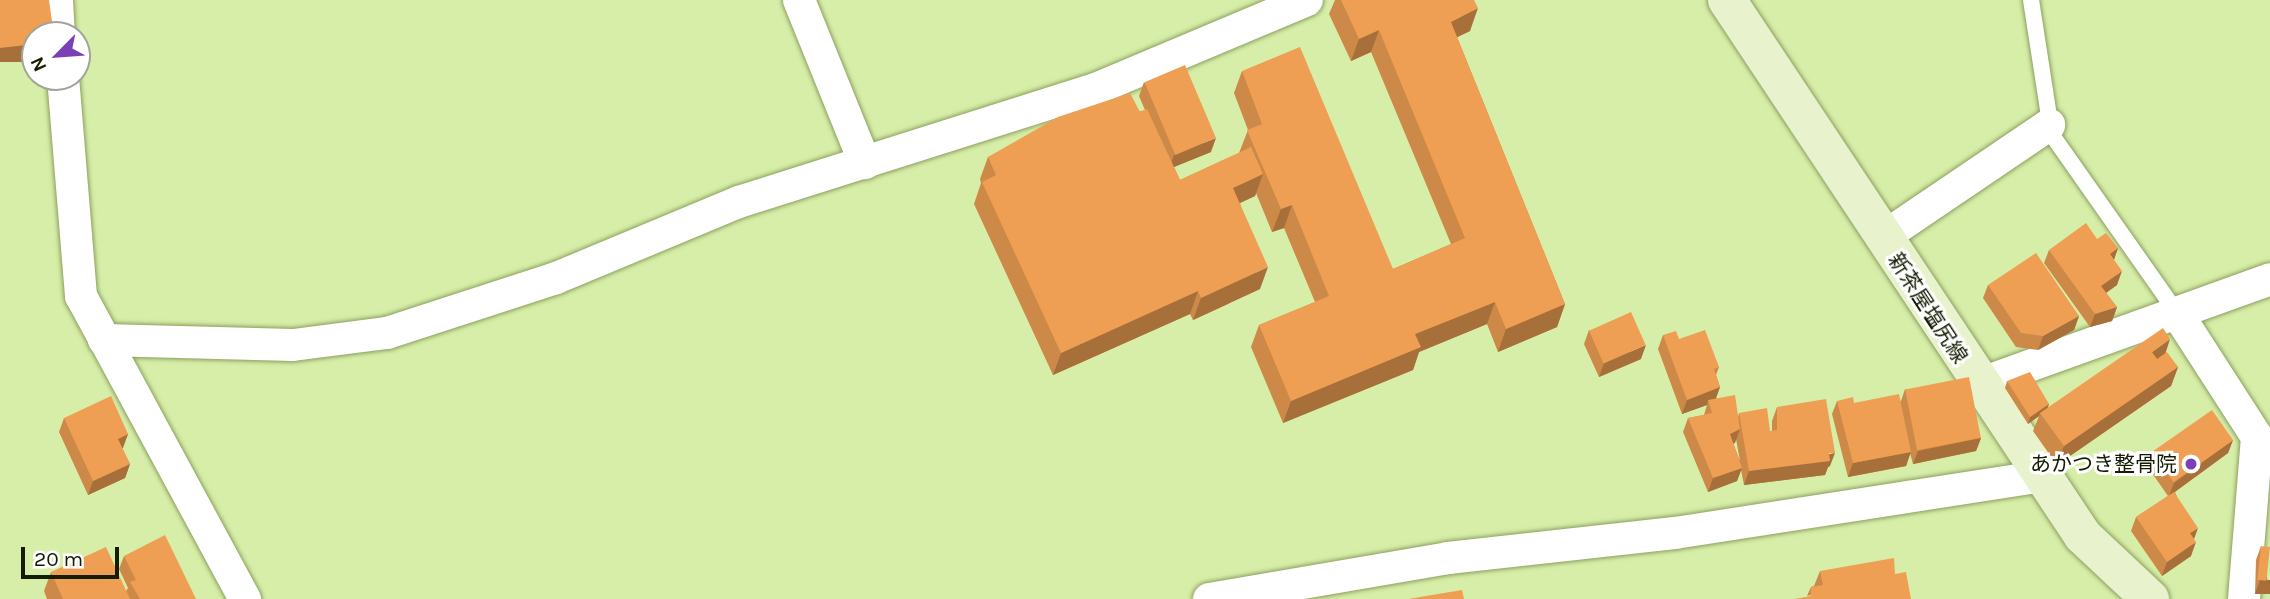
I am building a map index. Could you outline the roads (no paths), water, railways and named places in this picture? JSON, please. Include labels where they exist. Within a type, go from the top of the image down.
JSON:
[{"type":"main road","name":"新茶屋塩尻線","points":[[1727,0],[1979,384],[2084,536],[2150,599]]},
{"type":"street","points":[[57,0],[58,21]]},
{"type":"street","points":[[799,0],[865,163]]},
{"type":"street","points":[[104,340],[293,345],[387,333],[556,278],[739,202],[1093,90],[1307,0]]},
{"type":"street","points":[[64,91],[80,296],[245,599]]},
{"type":"street","points":[[1882,238],[2049,125]]},
{"type":"street","points":[[1979,384],[2270,279]]},
{"type":"street","points":[[2177,313],[2263,445],[2244,599]]},
{"type":"street","points":[[1209,599],[1448,558],[1675,533],[2042,475]]},
{"type":"lane","points":[[2031,0],[2049,125],[2177,313]]},
{"type":"place","name":"あかつき整骨院","points":[[2191,464]]}]
